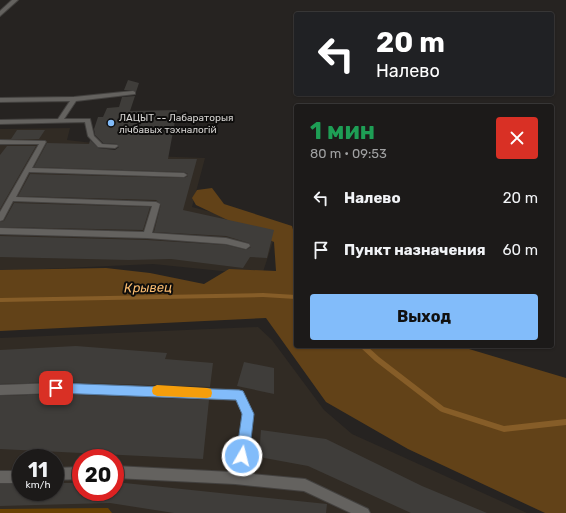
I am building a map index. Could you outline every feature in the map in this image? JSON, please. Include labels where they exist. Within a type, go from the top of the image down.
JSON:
[{"type":"main road","points":[[0,14],[15,0]]},
{"type":"lane","points":[[0,100],[74,99],[133,93]]},
{"type":"lane","points":[[60,121],[74,99]]},
{"type":"lane","points":[[0,122],[88,120],[91,136],[100,146],[115,146]]},
{"type":"lane","points":[[0,218],[43,142],[1,143]]},
{"type":"lane","points":[[28,170],[184,175]]},
{"type":"lane","points":[[12,199],[156,204],[147,236]]},
{"type":"lane","points":[[0,231],[147,236],[226,241],[246,246]]},
{"type":"lane","points":[[0,390],[56,388],[239,395],[248,414],[242,456],[235,478]]},
{"type":"lane","points":[[124,472],[235,478],[305,486],[364,513]]},
{"type":"lane","points":[[0,477],[12,477]]},
{"type":"shaded area","points":[[70,128],[67,140],[93,143],[92,154],[205,158],[192,207],[277,229],[262,275],[153,264],[0,271],[0,129]]},
{"type":"shaded area","points":[[212,188],[224,204],[292,226],[294,233],[294,348],[466,348],[566,378],[566,513],[545,513],[408,449],[326,402],[266,318],[0,331],[0,270],[106,268],[150,273],[204,284],[229,269],[276,271],[274,242],[196,205],[192,198],[197,190]]},
{"type":"shaded area","points":[[258,327],[272,340],[324,410],[352,434],[527,513],[0,513],[0,338]]},
{"type":"shaded area","points":[[108,508],[112,513],[0,513],[0,509]]},
{"type":"building","points":[[128,80],[139,83],[136,92],[133,90],[124,90]]},
{"type":"building","points":[[135,96],[130,111],[177,110],[168,159],[197,159],[183,210],[274,230],[267,258],[250,257],[243,268],[171,259],[129,260],[0,257],[0,236],[147,240],[226,245],[246,250],[251,247],[249,243],[226,236],[154,232],[161,204],[156,200],[18,196],[30,174],[184,178],[188,176],[188,174],[184,172],[34,167],[47,143],[89,144],[90,140],[98,148],[115,150],[119,147],[117,144],[103,143],[95,135],[94,129],[98,117],[103,117],[107,108],[119,107],[122,97]]},
{"type":"building","points":[[17,130],[45,130],[39,139],[11,139]]},
{"type":"building","points":[[7,146],[36,146],[0,209],[0,155]]},
{"type":"building","points":[[14,203],[150,207],[143,230],[0,227],[0,222],[4,221]]},
{"type":"building","points":[[76,346],[167,353],[165,359],[213,363],[210,387],[56,382],[0,384],[0,350]]},
{"type":"building","points":[[244,362],[274,368],[274,394],[237,386]]},
{"type":"building","points":[[56,394],[209,400],[203,459],[124,455],[124,449],[72,449],[72,453],[64,452],[64,449],[0,449],[0,396]]},
{"type":"building","points":[[261,430],[326,439],[422,486],[487,513],[411,513],[308,466],[259,457]]},
{"type":"building","points":[[64,483],[72,483],[72,501],[124,501],[124,483],[327,504],[326,513],[174,513],[110,503],[0,506],[0,484],[12,484],[12,501],[64,501]]},
{"type":"waterway","name":"Крывец","points":[[0,300],[263,295],[294,297]]},
{"type":"waterway","name":"Крывец","points":[[365,348],[377,359],[442,409],[504,429],[566,422]]},
{"type":"slow traffic","points":[[157,391],[207,393]]},
{"type":"place","name":"ЛАЦЫТ -- Лабараторыя лічбавых тэхналогій","points":[[111,123]]},
{"type":"route","points":[[56,388],[172,391],[239,395],[248,414],[242,456]]}]
